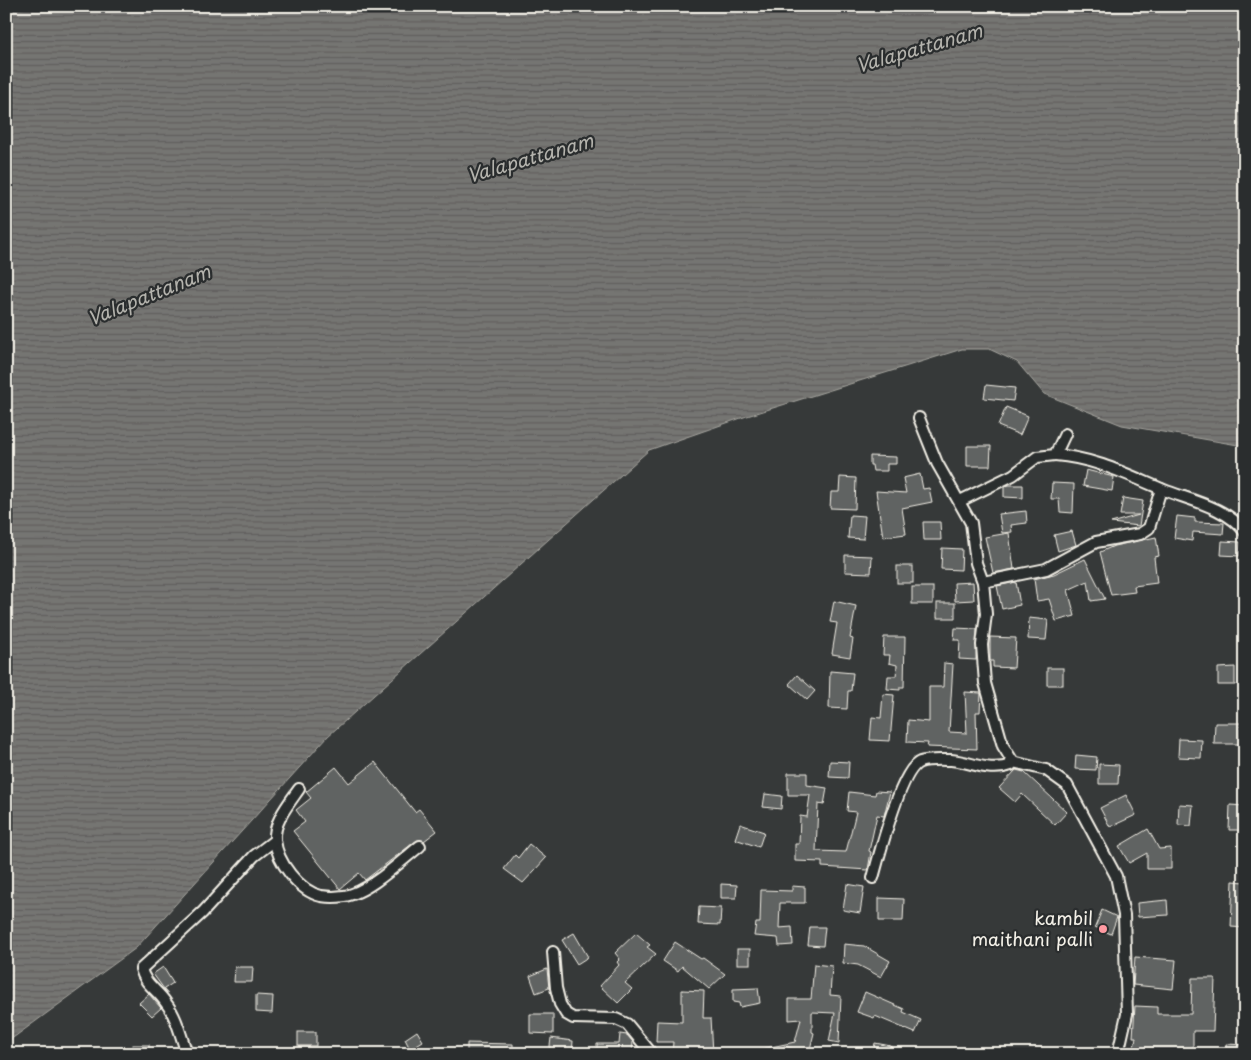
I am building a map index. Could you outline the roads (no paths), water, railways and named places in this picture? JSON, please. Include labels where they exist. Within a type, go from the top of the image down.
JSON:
[{"type":"street","points":[[919,418],[937,463],[971,522],[976,563],[983,582],[986,614],[982,645],[985,683],[1003,746],[1013,762],[1046,770],[1067,785],[1116,876],[1124,915],[1126,1004],[1118,1054]]},
{"type":"street","points":[[1055,455],[1065,434]]},
{"type":"street","points":[[960,501],[1014,475],[1037,457],[1055,455],[1074,456],[1099,463],[1218,511],[1238,522],[1245,532]]},
{"type":"street","points":[[983,582],[1046,569],[1096,542],[1140,534],[1149,528],[1161,489]]},
{"type":"street","points":[[873,878],[890,818],[911,768],[920,762],[951,760],[975,766],[1001,769],[1011,765],[1013,762]]},
{"type":"street","points":[[187,1054],[172,1013],[166,1002],[149,985],[141,969],[203,912],[254,856],[275,840],[284,812],[299,789]]},
{"type":"street","points":[[275,840],[283,864],[298,883],[321,896],[346,896],[366,887],[420,846]]},
{"type":"street","points":[[553,952],[556,988],[560,1004],[566,1014],[573,1018],[616,1019],[627,1024],[652,1054]]},
{"type":"water","name":"Valapattanam","points":[[43,6],[1245,6],[1245,444],[1238,445],[1122,425],[1044,394],[1017,362],[989,349],[962,349],[744,417],[649,450],[328,736],[136,948],[6,1043],[6,11]]},
{"type":"place","name":"kambil maithani palli","points":[[1103,929]]}]
